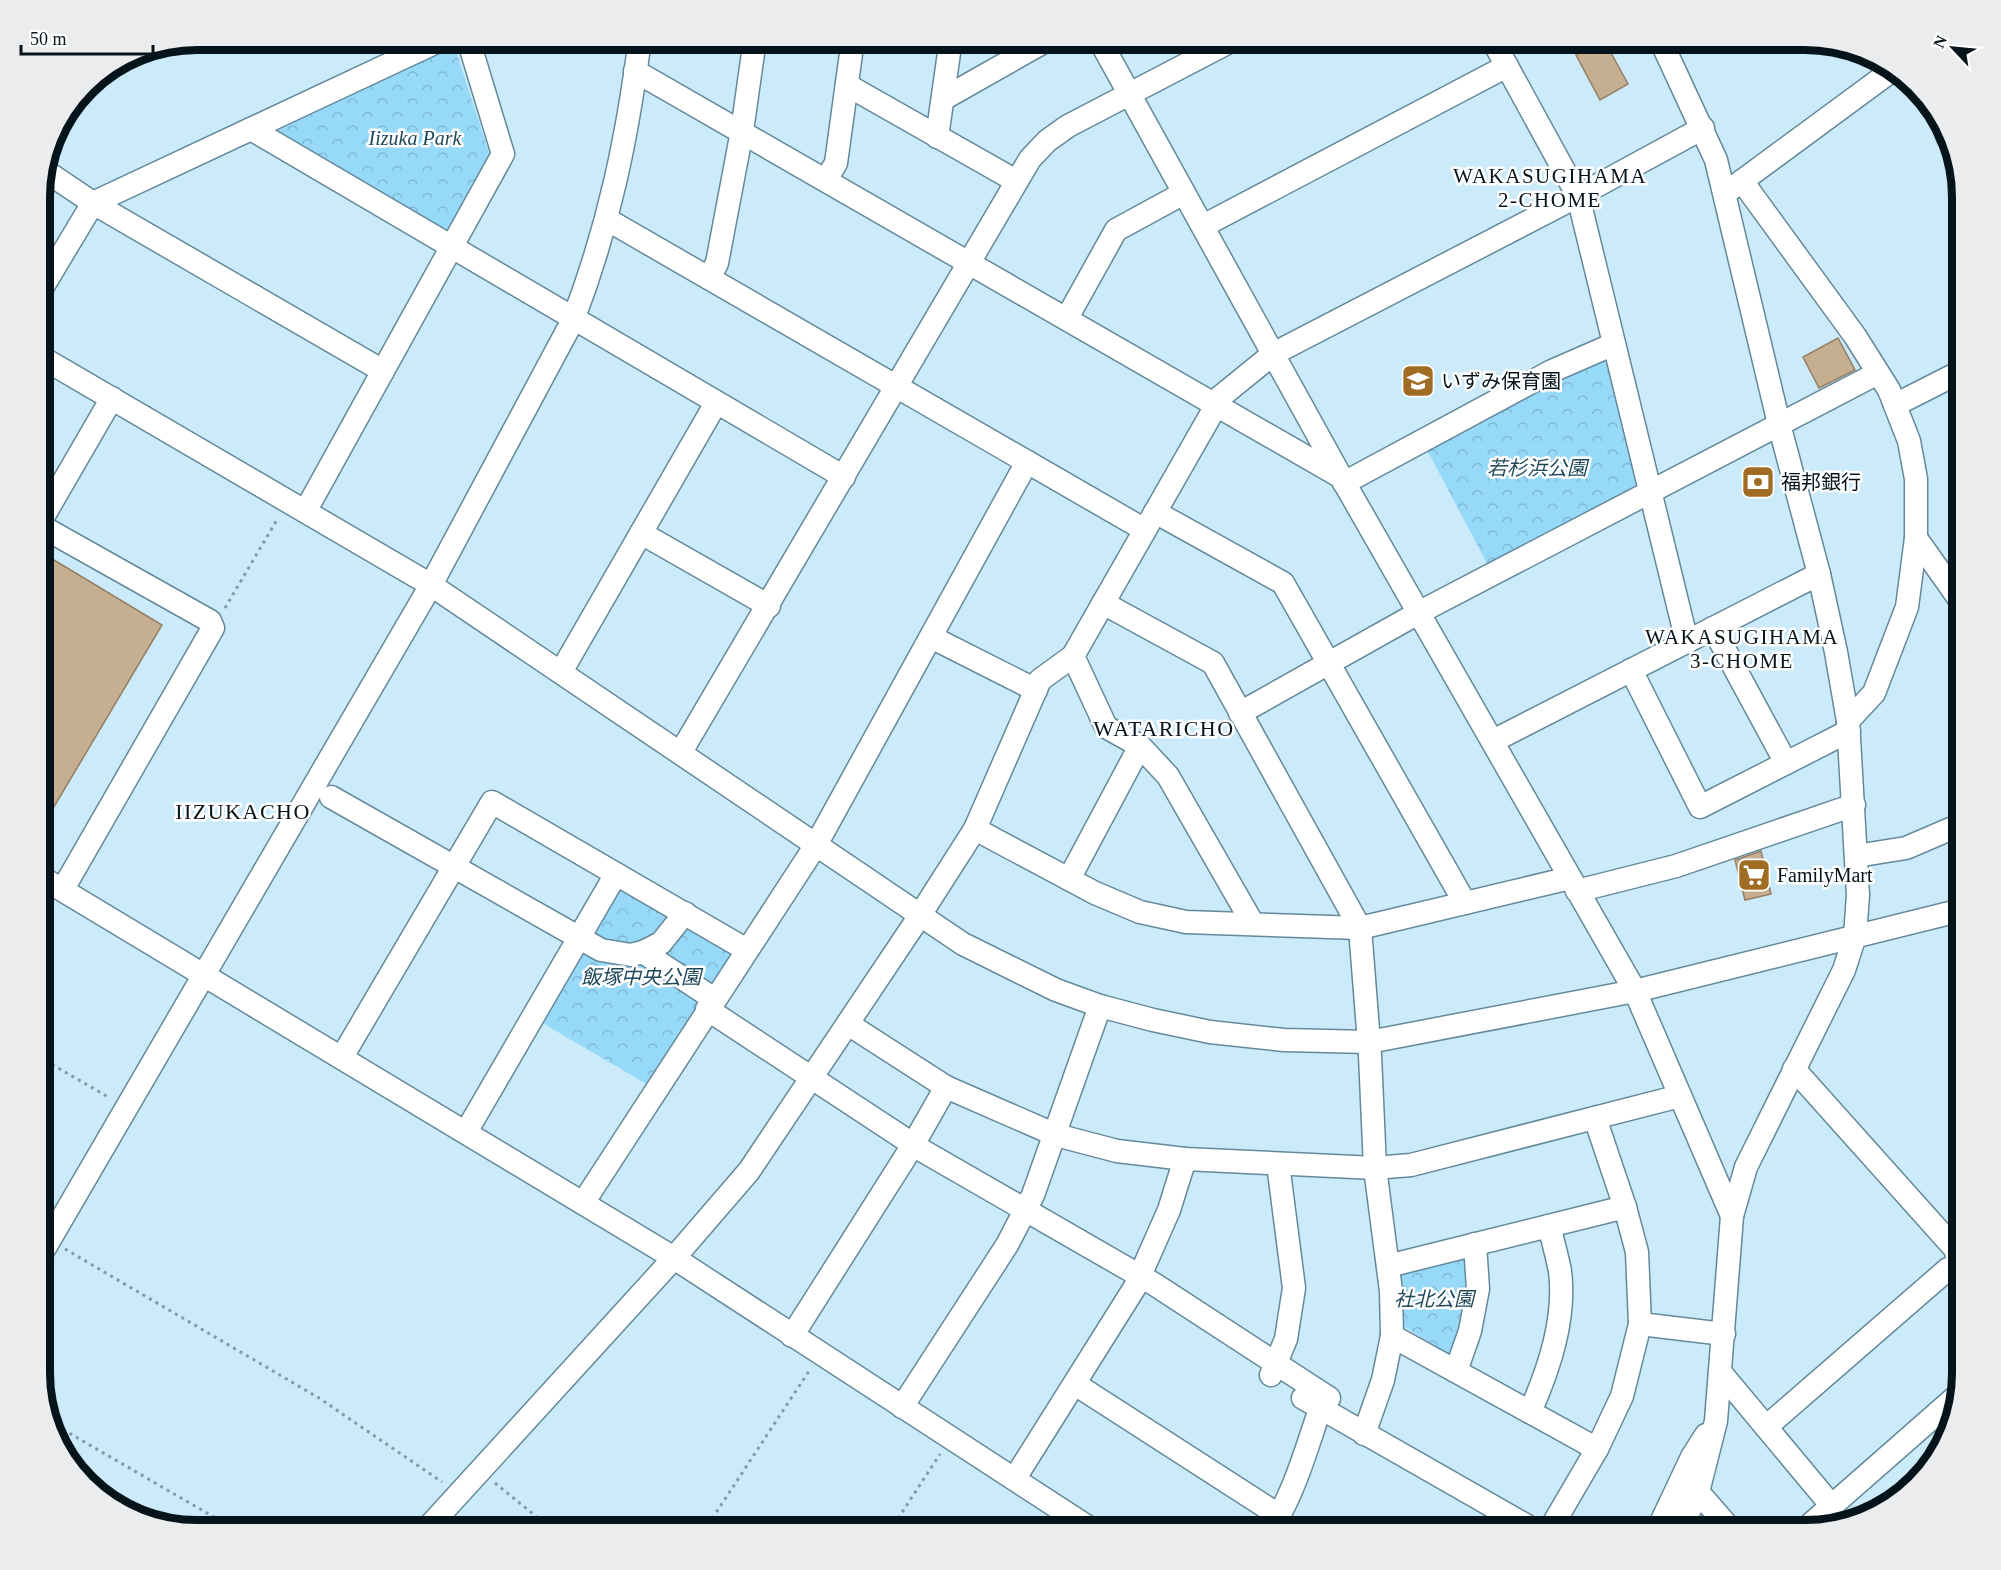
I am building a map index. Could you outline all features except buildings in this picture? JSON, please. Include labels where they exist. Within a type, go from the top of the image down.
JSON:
[{"type":"street","points":[[943,99],[1030,49]]},
{"type":"street","points":[[1105,49],[1343,480],[1635,991],[1732,1216]]},
{"type":"street","points":[[681,752],[769,606],[1016,181],[1047,141],[1068,126],[1215,49]]},
{"type":"street","points":[[1498,49],[1578,196],[1687,642]]},
{"type":"street","points":[[1632,670],[1700,807],[1786,763],[1848,726],[1874,693],[1906,607],[1916,538],[1916,478],[1909,441],[1895,405],[1855,336],[1734,187],[1716,160],[1665,49]]},
{"type":"street","points":[[50,275],[93,203],[420,50]]},
{"type":"street","points":[[306,510],[503,154],[471,50]]},
{"type":"street","points":[[50,1239],[128,1109],[431,585],[573,320],[608,220],[638,50]]},
{"type":"street","points":[[709,279],[717,263],[742,131],[753,50]]},
{"type":"street","points":[[826,180],[836,163],[852,50]]},
{"type":"street","points":[[937,137],[950,50]]},
{"type":"street","points":[[1203,226],[1507,66]]},
{"type":"street","points":[[635,71],[1215,403],[1343,480]]},
{"type":"street","points":[[1734,187],[1887,74]]},
{"type":"street","points":[[847,85],[1016,181]]},
{"type":"street","points":[[435,1520],[674,1258],[749,1171],[920,916],[975,829],[1040,680],[1073,656],[1215,403],[1273,354],[1578,196],[1703,128]]},
{"type":"street","points":[[251,129],[844,477]]},
{"type":"street","points":[[51,175],[93,203],[383,371]]},
{"type":"street","points":[[1685,1520],[1698,1492],[1716,1421],[1732,1216],[1746,1167],[1844,970],[1856,936],[1856,856],[1848,726],[1820,574],[1779,424],[1734,187]]},
{"type":"street","points":[[1067,318],[1116,230],[1184,193]]},
{"type":"street","points":[[608,220],[1027,462],[1283,583],[1465,903]]},
{"type":"street","points":[[1343,480],[1552,371],[1614,344]]},
{"type":"street","points":[[50,362],[431,585],[963,944],[1009,968],[1100,1006],[1210,1032],[1284,1040],[1369,1042],[1635,991],[1952,912]]},
{"type":"street","points":[[1240,713],[1420,612],[1878,373]]},
{"type":"street","points":[[1895,405],[1952,376]]},
{"type":"street","points":[[50,505],[112,398]]},
{"type":"street","points":[[561,672],[716,403]]},
{"type":"street","points":[[583,1203],[710,1004],[816,845],[1027,462]]},
{"type":"street","points":[[50,530],[210,621],[213,628],[63,890]]},
{"type":"street","points":[[641,533],[769,606]]},
{"type":"street","points":[[1916,538],[1952,589]]},
{"type":"street","points":[[1493,741],[1820,574]]},
{"type":"street","points":[[1103,603],[1213,663],[1360,928],[1369,1042],[1375,1168],[1388,1266],[1392,1336],[1383,1380],[1364,1434]]},
{"type":"street","points":[[1713,628],[1786,763]]},
{"type":"street","points":[[931,637],[1036,690]]},
{"type":"street","points":[[1073,656],[1106,727],[1140,746],[1168,776],[1253,924]]},
{"type":"street","points":[[1069,879],[1140,746]]},
{"type":"street","points":[[320,774],[601,950],[616,954],[643,952],[661,943],[685,914]]},
{"type":"street","points":[[331,797],[457,860]]},
{"type":"street","points":[[342,1057],[492,802],[747,950]]},
{"type":"street","points":[[975,829],[1069,879],[1140,912],[1186,922],[1360,928],[1465,903],[1676,866],[1854,805]]},
{"type":"street","points":[[1856,856],[1905,848],[1952,829]]},
{"type":"street","points":[[466,1132],[616,874]]},
{"type":"street","points":[[50,882],[206,974],[674,1258],[1078,1520]]},
{"type":"street","points":[[643,952],[812,1079],[913,1145],[1026,1208],[1324,1403],[1364,1434],[1516,1520]]},
{"type":"street","points":[[902,1407],[1007,1245],[1026,1208],[1056,1135],[1100,1006]]},
{"type":"street","points":[[848,1024],[946,1087],[1056,1135],[1117,1151],[1185,1159],[1375,1168],[1411,1165],[1680,1096]]},
{"type":"street","points":[[1794,1069],[1952,1246]]},
{"type":"street","points":[[792,1336],[913,1145],[946,1087]]},
{"type":"street","points":[[1556,1520],[1598,1449],[1623,1396],[1640,1324],[1636,1252],[1625,1207],[1595,1118]]},
{"type":"street","points":[[1015,1478],[1137,1281],[1168,1210],[1185,1159]]},
{"type":"street","points":[[1273,1370],[1286,1339],[1294,1288],[1278,1164]]},
{"type":"street","points":[[1388,1266],[1625,1207]]},
{"type":"street","points":[[1530,1412],[1549,1367],[1558,1318],[1560,1273],[1549,1226]]},
{"type":"street","points":[[1456,1371],[1470,1331],[1478,1289],[1475,1244]]},
{"type":"street","points":[[1766,1427],[1948,1269],[1952,1269]]},
{"type":"street","points":[[1640,1324],[1724,1334]]},
{"type":"street","points":[[1392,1336],[1598,1449]]},
{"type":"street","points":[[1721,1373],[1831,1505]]},
{"type":"street","points":[[1075,1384],[1278,1519],[1324,1403]]},
{"type":"street","points":[[1815,1519],[1949,1403]]},
{"type":"street","points":[[1663,1520],[1692,1457],[1716,1421]]},
{"type":"street","points":[[1698,1492],[1722,1520]]},
{"type":"path","points":[[213,628],[279,517]]},
{"type":"path","points":[[50,1063],[128,1109]]},
{"type":"path","points":[[50,1252],[319,1398],[458,1493]]},
{"type":"path","points":[[711,1520],[820,1354]]},
{"type":"path","points":[[60,1428],[219,1520]]},
{"type":"path","points":[[897,1520],[951,1438]]},
{"type":"path","points":[[480,1471],[540,1520]]},
{"type":"green space","name":"Iizuka Park","points":[[444,50],[456,50],[491,159],[450,233],[274,132]]},
{"type":"green space","name":"若杉浜公園","points":[[1605,356],[1644,488],[1490,569],[1426,448]]},
{"type":"green space","name":"飯塚中央公園","points":[[621,883],[735,951],[650,1086],[539,1021]]},
{"type":"green space","name":"社北公園","points":[[1468,1255],[1469,1288],[1453,1357],[1400,1324],[1397,1273]]},
{"type":"place","name":"いずみ保育園","points":[[1418,381]]},
{"type":"place","name":"福邦銀行","points":[[1758,482]]},
{"type":"place","name":"FamilyMart","points":[[1754,875]]},
{"type":"district","name":"WAKASUGIHAMA 2-CHOME","points":[[1550,188]]},
{"type":"district","name":"WAKASUGIHAMA 3-CHOME","points":[[1742,649]]},
{"type":"district","name":"WATARICHO","points":[[1164,728]]},
{"type":"district","name":"IIZUKACHO","points":[[243,811]]}]
